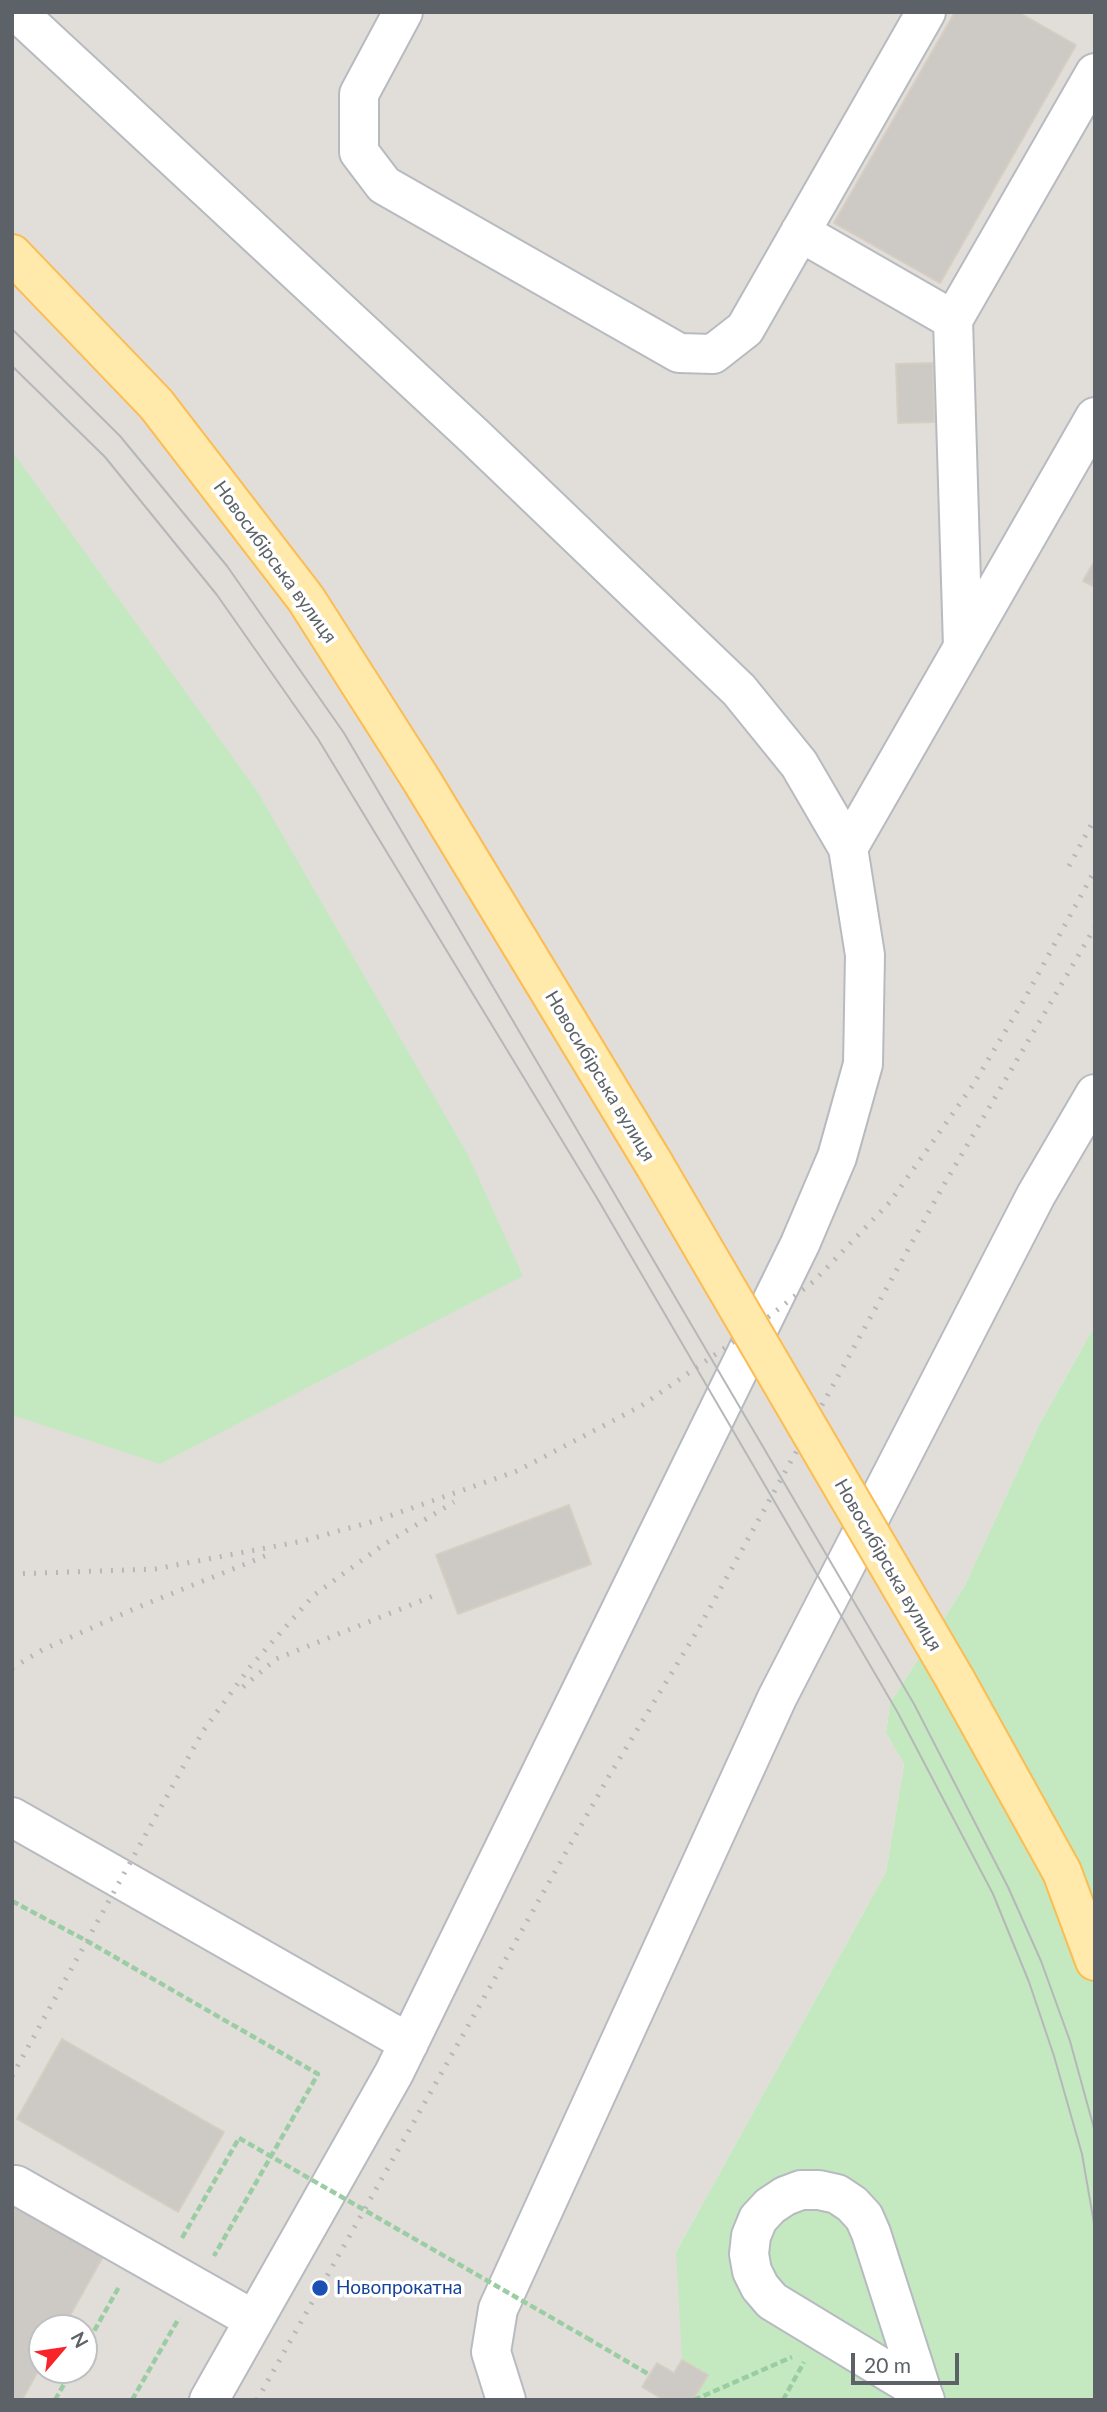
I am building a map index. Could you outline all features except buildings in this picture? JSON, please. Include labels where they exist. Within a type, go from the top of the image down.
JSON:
[{"type":"main road","name":"Новосибірська вулиця","points":[[12,254],[156,404],[306,599],[422,782],[654,1164],[955,1679],[1062,1872],[1095,1961]]},
{"type":"lane","points":[[17,12],[484,446],[739,690],[799,764],[848,848],[865,955],[863,1065],[837,1157],[800,1244],[394,2073],[209,2400]]},
{"type":"lane","points":[[403,12],[359,94],[359,152],[384,185],[679,354],[713,354],[745,329],[926,12]]},
{"type":"lane","points":[[963,647],[953,320],[1095,73]]},
{"type":"lane","points":[[800,232],[953,320]]},
{"type":"lane","points":[[848,848],[1095,417]]},
{"type":"lane","points":[[506,2400],[491,2352],[498,2309],[777,1698],[1036,1195],[1095,1094]]},
{"type":"lane","points":[[12,1816],[409,2043]]},
{"type":"lane","points":[[16,2185],[254,2320]]},
{"type":"lane","points":[[819,2190],[837,2194],[852,2204],[864,2217],[872,2233],[924,2396],[772,2301],[760,2287],[752,2271],[749,2254],[751,2236],[758,2219],[769,2206],[793,2193],[819,2190]]},
{"type":"path","points":[[12,1901],[318,2074],[132,2400]]},
{"type":"path","points":[[180,2241],[239,2138],[650,2375]]},
{"type":"path","points":[[694,2400],[801,2353]]},
{"type":"path","points":[[55,2400],[64,2384]]},
{"type":"shaded area","points":[[12,12],[1095,12],[1095,1325],[1039,1425],[964,1587],[890,1703],[886,1733],[904,1764],[886,1872],[676,2252],[708,2375],[693,2400],[12,2400]]},
{"type":"green space","points":[[12,451],[257,791],[468,1155],[523,1276],[160,1464],[12,1415]]},
{"type":"green space","points":[[1095,1325],[1095,2400],[693,2400],[708,2375],[682,2360],[676,2252],[886,1872],[904,1764],[886,1733],[890,1703],[964,1587],[1039,1425]]},
{"type":"tram line","points":[[12,329],[120,436],[227,566],[344,733],[914,1704],[1008,1887],[1041,1961],[1070,2041],[1095,2132]]},
{"type":"tram line","points":[[12,366],[105,457],[217,595],[318,739],[597,1198],[898,1713],[993,1894],[1029,1982],[1054,2056],[1082,2154],[1095,2229]]},
{"type":"railway","points":[[1069,866],[1095,818]]},
{"type":"railway","points":[[12,1574],[155,1569],[303,1541],[378,1520],[517,1471],[641,1406],[762,1322],[814,1281],[890,1202],[973,1085],[1024,1000],[1095,870]]},
{"type":"railway","points":[[257,2400],[609,1776],[696,1633],[942,1188],[1095,927]]},
{"type":"railway","points":[[12,2076],[203,1731],[250,1667],[314,1595],[383,1545],[454,1502]]},
{"type":"railway","points":[[12,1668],[42,1650],[136,1608],[270,1554]]},
{"type":"railway","points":[[243,1687],[276,1659],[433,1596]]},
{"type":"place","name":"Новопрокатна","points":[[320,2288]]}]
